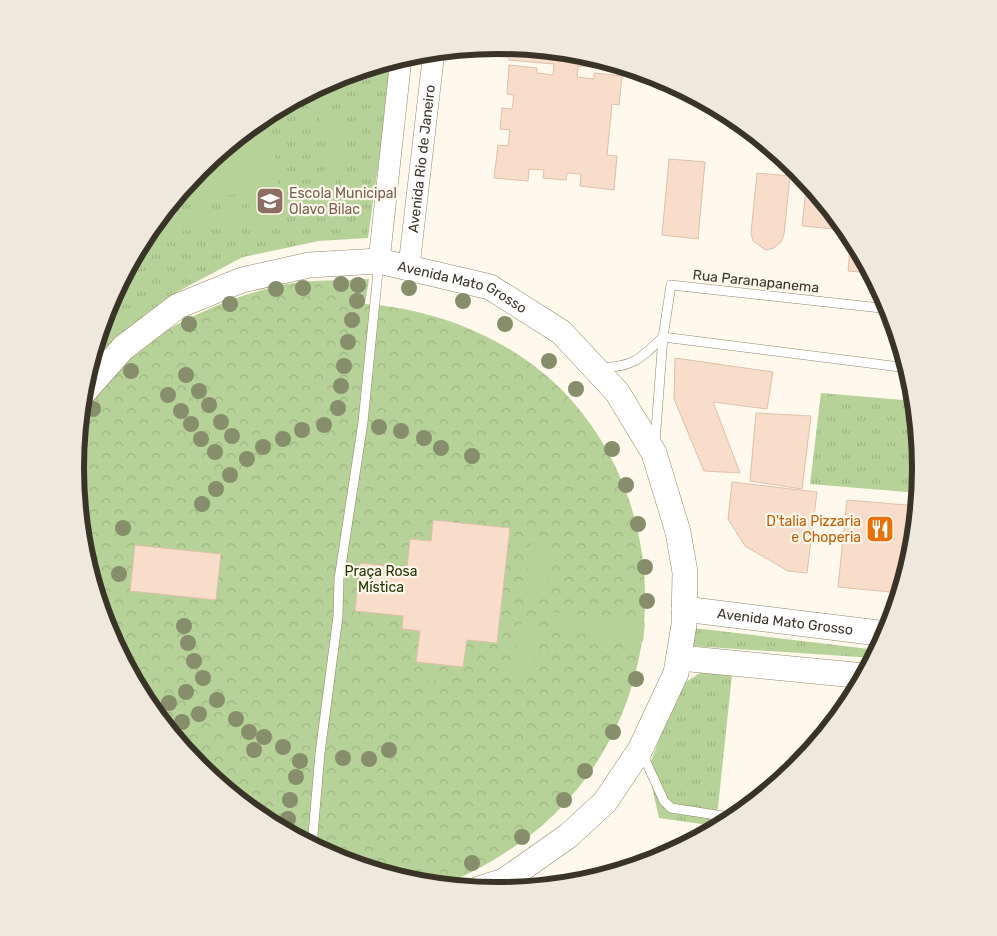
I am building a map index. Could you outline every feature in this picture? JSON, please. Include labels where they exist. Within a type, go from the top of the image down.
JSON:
[{"type":"main road","name":"Avenida Mato Grosso","points":[[93,381],[123,348],[178,306],[242,280],[309,265],[379,261],[409,266],[490,287],[561,332],[619,394],[654,453],[678,532],[685,572],[680,658],[666,698],[640,750],[605,802],[568,836],[501,882]]},
{"type":"main road","name":"Avenida Mato Grosso","points":[[684,609],[878,633]]},
{"type":"main road","points":[[680,658],[857,675]]},
{"type":"street","name":"Avenida Rio de Janeiro","points":[[409,266],[433,59]]},
{"type":"street","points":[[379,261],[400,66]]},
{"type":"lane","points":[[313,839],[320,753],[338,616],[340,579],[363,422],[379,261]]},
{"type":"lane","name":"Rua Paranapanema","points":[[654,453],[663,337],[671,285],[881,309]]},
{"type":"lane","points":[[596,368],[623,367],[630,364],[646,353],[663,337],[900,367]]},
{"type":"lane","points":[[640,750],[664,801],[671,808],[723,816]]},
{"type":"green space","name":"Escola Municipal Olavo Bilac","points":[[392,68],[368,238],[319,241],[243,257],[179,291],[115,341],[99,359],[116,309],[140,261],[170,216],[206,175],[246,139],[291,109],[340,85]]},
{"type":"green space","points":[[317,95],[324,100],[333,112],[340,126],[343,141],[343,157],[340,172],[334,186],[324,198],[312,207],[290,217],[157,234],[169,217],[289,203],[311,190],[325,169],[328,145],[321,121],[314,111],[302,103]]},
{"type":"green space","points":[[271,122],[279,188],[182,202],[225,157],[246,139]]},
{"type":"green space","name":"Praça Rosa Mística","points":[[369,279],[365,304],[398,308],[430,315],[462,326],[492,339],[520,356],[547,376],[571,399],[591,425],[619,475],[637,528],[645,582],[642,637],[631,691],[609,742],[578,788],[538,829],[489,863],[455,880],[391,868],[340,851],[291,827],[246,797],[225,779],[187,741],[154,698],[140,675],[127,651],[106,601],[92,549],[85,495],[85,441],[90,401],[110,374],[154,338],[207,310],[262,290],[297,282]]},
{"type":"green space","points":[[821,393],[907,400],[912,441],[912,492],[810,484]]},
{"type":"green space","points":[[531,543],[551,545],[546,594],[525,592]]},
{"type":"green space","points":[[552,612],[645,623],[643,642],[550,630]]},
{"type":"green space","points":[[518,623],[539,626],[533,674],[513,672]]},
{"type":"green space","points":[[694,628],[871,649],[866,658],[692,646]]},
{"type":"green space","points":[[430,672],[436,674],[430,698],[424,696]]},
{"type":"green space","points":[[700,673],[732,675],[717,820],[709,825],[659,818],[648,769],[676,695],[684,683]]},
{"type":"building","points":[[509,54],[553,57],[608,69],[578,66],[577,77],[594,79],[594,73],[622,76],[619,105],[612,104],[607,155],[617,156],[614,190],[580,186],[581,174],[567,173],[566,180],[543,178],[544,170],[529,169],[528,181],[494,178],[498,145],[508,146],[510,130],[500,129],[502,108],[512,109],[514,95],[507,94],[509,65],[537,68],[537,73],[553,75],[554,64],[509,60]]},
{"type":"building","points":[[669,159],[705,162],[698,239],[662,235]]},
{"type":"building","points":[[757,173],[790,176],[784,234],[781,242],[774,248],[766,250],[753,241],[751,233]]},
{"type":"building","points":[[806,191],[837,229],[802,226]]},
{"type":"building","points":[[850,249],[863,272],[848,271]]},
{"type":"building","points":[[675,358],[773,372],[767,409],[713,402],[740,473],[704,471],[674,399]]},
{"type":"building","points":[[756,413],[811,416],[802,489],[750,481]]},
{"type":"building","points":[[732,482],[817,492],[807,573],[788,571],[745,546],[728,519]]},
{"type":"building","name":"D'talia Pizzaria e Choperia","points":[[847,500],[911,505],[905,549],[894,592],[838,587]]},
{"type":"building","points":[[433,520],[510,528],[497,643],[467,640],[463,667],[416,662],[420,631],[402,629],[403,616],[355,611],[360,563],[407,568],[410,539],[431,541]]},
{"type":"building","points":[[135,545],[221,554],[216,600],[130,591]]},
{"type":"place","name":"Escola Municipal Olavo Bilac","points":[[270,201]]},
{"type":"place","name":"D'talia Pizzaria e Choperia","points":[[880,529]]}]
